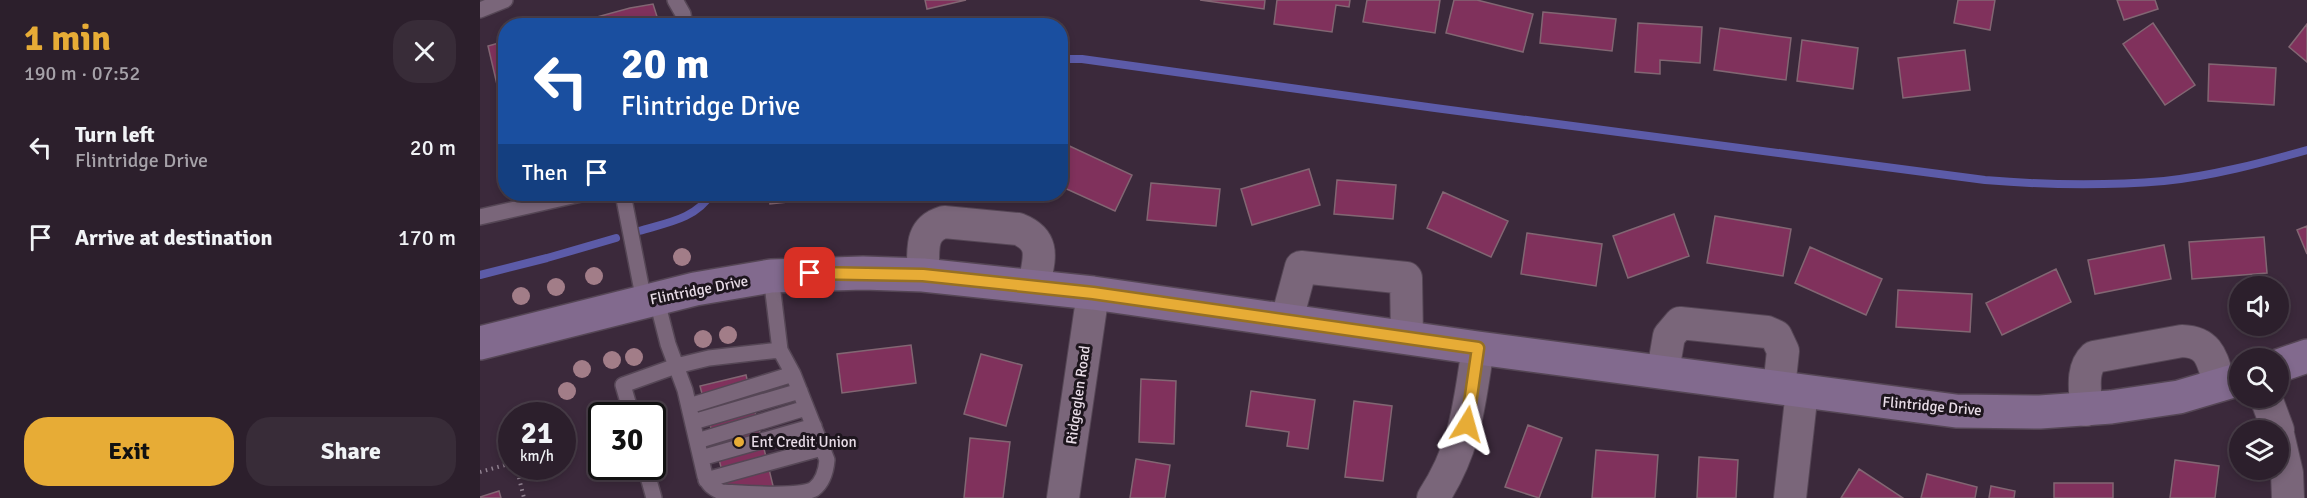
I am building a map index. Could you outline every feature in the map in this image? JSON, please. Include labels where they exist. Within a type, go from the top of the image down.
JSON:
[{"type":"street","points":[[923,275],[925,236],[929,228],[936,224],[944,222],[1018,229],[1035,239],[1040,250],[1034,286]]},
{"type":"street","points":[[1287,319],[1300,267],[1406,278],[1407,337]]},
{"type":"street","name":"Flintridge Drive","points":[[480,342],[650,299],[771,276],[863,273],[923,275],[1093,293],[1478,348],[1956,411],[2086,410],[2179,397],[2229,382]]},
{"type":"street","name":"Ridgeglen Road","points":[[1063,498],[1093,293]]},
{"type":"street","points":[[1662,371],[1669,336],[1680,323],[1767,332],[1776,336],[1783,351],[1791,390],[1790,498]]},
{"type":"street","name":"Flintridge Drive","points":[[2086,410],[2085,374],[2088,363],[2094,357],[2182,341],[2191,342],[2201,345],[2208,352],[2229,381]]},
{"type":"street","points":[[1433,498],[1456,454],[1467,424],[1478,348]]},
{"type":"street","points":[[2289,362],[2307,356]]},
{"type":"street","points":[[2287,480],[2288,498]]},
{"type":"lane","points":[[480,10],[504,0]]},
{"type":"lane","points":[[675,0],[684,18]]},
{"type":"lane","points":[[480,218],[552,201]]},
{"type":"lane","points":[[626,201],[650,299],[689,406],[706,480],[714,489],[722,492],[804,494],[813,490],[821,482],[826,470],[827,460],[814,426],[793,374],[780,350],[771,276]]},
{"type":"lane","points":[[628,402],[623,385],[676,366],[709,358],[780,350]]},
{"type":"lane","points":[[689,406],[793,374]]},
{"type":"lane","points":[[693,422],[800,391]]},
{"type":"lane","points":[[697,441],[806,408]]},
{"type":"lane","points":[[701,458],[814,426]]},
{"type":"lane","points":[[706,480],[822,448]]},
{"type":"lane","points":[[649,480],[654,498]]},
{"type":"path","points":[[480,472],[498,467]]},
{"type":"path","points":[[520,480],[524,498]]},
{"type":"building","points":[[925,0],[966,0],[927,9]]},
{"type":"building","points":[[1200,0],[1265,0],[1264,9]]},
{"type":"building","points":[[1277,0],[1350,0],[1349,7],[1336,5],[1332,32],[1274,24]]},
{"type":"building","points":[[1367,0],[1440,0],[1435,33],[1363,22]]},
{"type":"building","points":[[1454,0],[1477,0],[1533,14],[1523,52],[1446,33]]},
{"type":"building","points":[[1958,0],[1995,0],[1990,30],[1954,23]]},
{"type":"building","points":[[2117,0],[2155,0],[2158,9],[2124,20]]},
{"type":"building","points":[[653,4],[657,18],[593,18]]},
{"type":"building","points":[[1543,12],[1616,19],[1612,51],[1540,43]]},
{"type":"building","points":[[1638,23],[1702,27],[1700,63],[1660,60],[1660,74],[1635,72]]},
{"type":"building","points":[[2153,23],[2195,85],[2165,105],[2123,44]]},
{"type":"building","points":[[2307,24],[2307,62],[2289,47]]},
{"type":"building","points":[[1720,28],[1791,38],[1786,80],[1714,70]]},
{"type":"building","points":[[1802,40],[1858,48],[1853,89],[1797,81]]},
{"type":"building","points":[[498,43],[498,89],[488,46]]},
{"type":"building","points":[[1965,50],[1970,90],[1903,98],[1898,58]]},
{"type":"building","points":[[2209,64],[2276,68],[2274,105],[2208,101]]},
{"type":"building","points":[[1068,145],[1132,175],[1115,211],[1068,190]]},
{"type":"building","points":[[1309,169],[1320,205],[1252,225],[1241,189]]},
{"type":"building","points":[[1337,180],[1396,185],[1393,219],[1334,214]]},
{"type":"building","points":[[1151,183],[1220,189],[1216,226],[1147,220]]},
{"type":"building","points":[[1443,192],[1508,221],[1491,257],[1427,228]]},
{"type":"building","points":[[770,201],[798,201],[770,204]]},
{"type":"building","points":[[1674,214],[1689,256],[1628,278],[1613,236]]},
{"type":"building","points":[[1715,216],[1791,229],[1783,276],[1707,263]]},
{"type":"building","points":[[2307,226],[2307,254],[2297,230]]},
{"type":"building","points":[[1527,233],[1602,244],[1596,286],[1521,274]]},
{"type":"building","points":[[2264,237],[2267,273],[2192,279],[2189,242]]},
{"type":"building","points":[[2164,245],[2171,279],[2095,294],[2088,260]]},
{"type":"building","points":[[1810,247],[1882,279],[1866,315],[1795,283]]},
{"type":"building","points":[[2056,269],[2071,302],[2002,335],[1986,303]]},
{"type":"building","points":[[1898,290],[1972,294],[1970,332],[1896,327]]},
{"type":"building","points":[[911,345],[916,383],[842,393],[837,354]]},
{"type":"building","points":[[981,354],[1022,365],[1006,426],[964,414]]},
{"type":"building","name":"Ent Credit Union","points":[[746,375],[776,498],[729,498],[700,386]]},
{"type":"building","points":[[1141,379],[1176,381],[1174,444],[1139,442]]},
{"type":"building","points":[[1251,391],[1315,400],[1308,449],[1287,446],[1289,432],[1246,426]]},
{"type":"building","points":[[1354,401],[1392,406],[1383,481],[1345,477]]},
{"type":"building","points":[[1528,425],[1562,438],[1539,498],[1505,487]]},
{"type":"building","points":[[970,438],[1010,442],[1003,498],[964,498]]},
{"type":"building","points":[[1596,450],[1658,455],[1655,498],[1592,498]]},
{"type":"building","points":[[1699,457],[1738,460],[1736,498],[1697,498]]},
{"type":"building","points":[[1136,459],[1170,465],[1165,498],[1130,498]]},
{"type":"building","points":[[2175,460],[2219,466],[2215,498],[2170,498]]},
{"type":"building","points":[[1859,469],[1903,498],[1841,498]]},
{"type":"building","points":[[1927,474],[1977,487],[1975,498],[1921,498]]},
{"type":"building","points":[[2054,483],[2113,483],[2113,498],[2054,498]]},
{"type":"building","points":[[1991,486],[2015,491],[2014,498],[1989,498]]},
{"type":"building","points":[[499,491],[501,498],[480,498],[480,497]]},
{"type":"waterway","points":[[1068,59],[1082,59],[1435,108],[2007,182],[2097,184],[2164,181],[2218,172],[2307,150]]},
{"type":"waterway","points":[[639,231],[688,215],[706,201]]},
{"type":"waterway","points":[[480,275],[616,238]]},
{"type":"place","name":"Ent Credit Union","points":[[739,442]]},
{"type":"route","points":[[810,273],[923,275],[971,279],[1287,319],[1478,348],[1467,424]]}]
